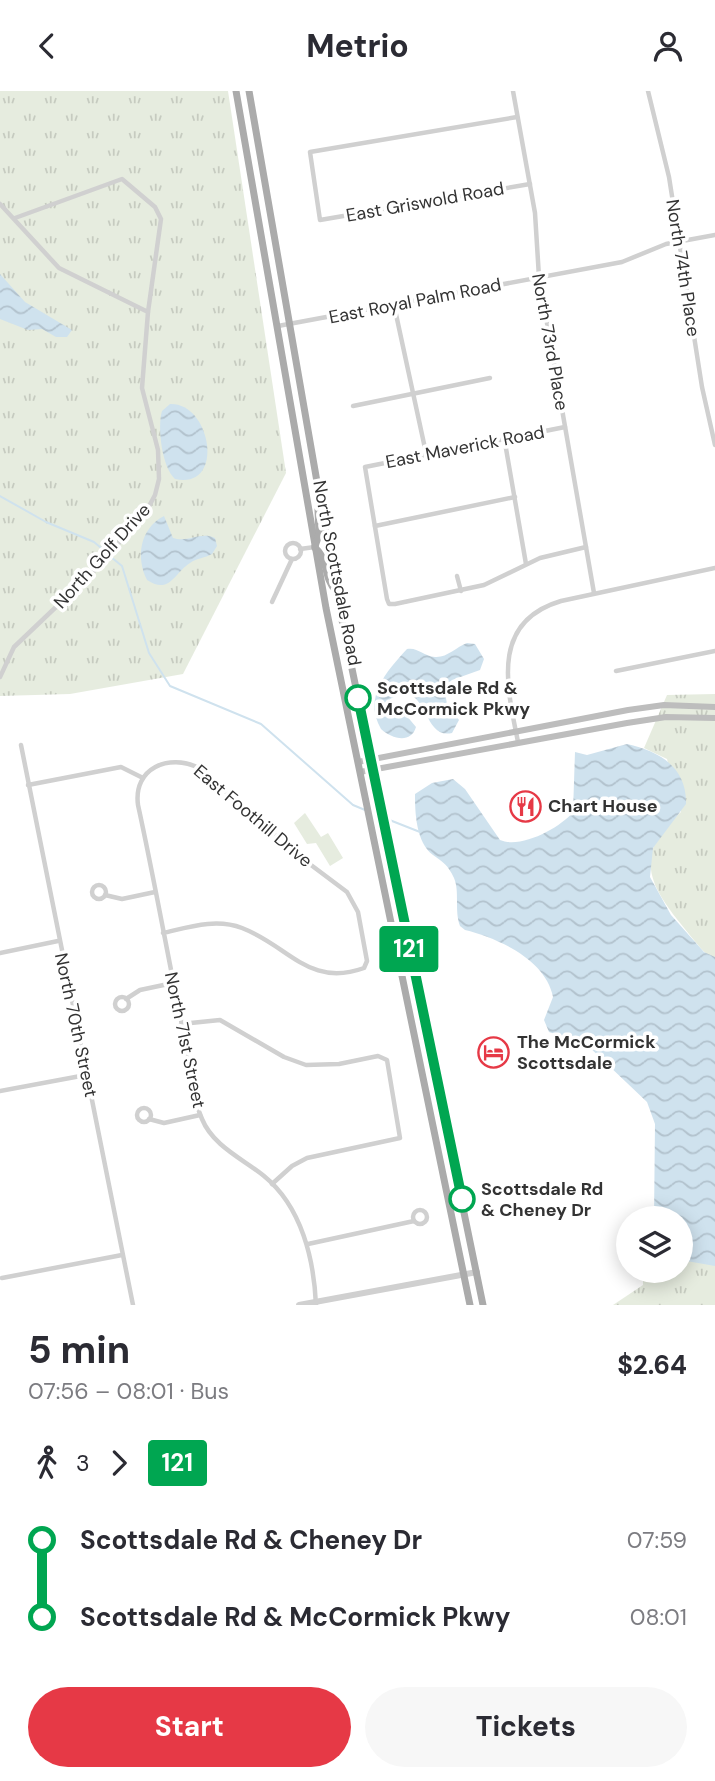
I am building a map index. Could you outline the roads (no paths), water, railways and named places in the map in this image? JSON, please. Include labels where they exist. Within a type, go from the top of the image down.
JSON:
[{"type":"main road","name":"North Scottsdale Road","points":[[236,91],[315,547],[470,1305]]},
{"type":"main road","name":"North Scottsdale Road","points":[[249,91],[335,591],[483,1305]]},
{"type":"main road","points":[[319,497],[319,535],[315,547],[323,554],[328,584],[335,591]]},
{"type":"main road","points":[[358,762],[515,730],[664,705],[713,707],[712,717],[666,717],[360,773]]},
{"type":"street","name":"North 73rd Place","points":[[513,91],[530,184],[539,277],[594,593]]},
{"type":"street","name":"North 74th Place","points":[[648,91],[681,241],[702,387],[715,445]]},
{"type":"street","name":"East Griswold Road","points":[[517,117],[310,152],[320,220],[530,184]]},
{"type":"street","name":"North Golf Drive","points":[[0,677],[14,647],[99,566],[147,510],[159,479],[156,438],[142,388],[148,312],[161,219],[155,207],[122,179],[15,218]]},
{"type":"street","points":[[0,204],[59,268],[148,312]]},
{"type":"street","name":"East Royal Palm Road","points":[[277,326],[622,262],[681,241],[715,235]]},
{"type":"street","points":[[394,305],[426,453]]},
{"type":"street","points":[[353,406],[490,378]]},
{"type":"street","name":"East Maverick Road","points":[[375,526],[365,467],[504,437],[565,427]]},
{"type":"street","points":[[504,437],[526,564]]},
{"type":"street","points":[[515,497],[375,526],[389,604],[491,583],[526,564],[586,547]]},
{"type":"street","points":[[292,559],[286,555],[286,548],[292,544],[300,549],[315,547]]},
{"type":"street","points":[[272,602],[292,559],[299,556],[300,549]]},
{"type":"street","points":[[518,742],[506,667],[515,638],[527,620],[543,608],[594,593],[715,568]]},
{"type":"street","points":[[457,576],[460,591]]},
{"type":"street","points":[[616,671],[715,652]]},
{"type":"street","name":"North 70th Street","points":[[21,745],[58,941],[133,1305]]},
{"type":"street","name":"East Foothill Drive","points":[[143,778],[159,764],[171,761],[185,762],[199,768],[303,859],[340,884],[352,898],[358,912],[366,965],[361,969],[337,974],[317,972],[251,932],[225,924],[208,924],[163,933]]},
{"type":"street","points":[[28,785],[121,767],[143,778]]},
{"type":"street","name":"North 71st Street","points":[[143,778],[137,801],[200,1115],[214,1138],[272,1184],[287,1202],[308,1244],[318,1291],[316,1303]]},
{"type":"street","points":[[105,895],[116,899],[155,892]]},
{"type":"street","points":[[0,953],[58,941]]},
{"type":"street","points":[[126,999],[140,990],[173,983]]},
{"type":"street","points":[[181,1024],[220,1020],[284,1057],[306,1065],[328,1065],[383,1056],[387,1061],[401,1138],[307,1158],[292,1165],[272,1184]]},
{"type":"street","points":[[0,1091],[86,1075]]},
{"type":"street","points":[[149,1119],[164,1123],[200,1115]]},
{"type":"street","points":[[308,1244],[414,1221]]},
{"type":"street","points":[[2,1278],[122,1255]]},
{"type":"street","points":[[299,1305],[477,1272]]},
{"type":"water","points":[[0,274],[25,302],[72,330],[67,337],[56,337],[42,329],[28,330],[0,319]]},
{"type":"water","points":[[170,404],[184,407],[195,416],[203,430],[207,460],[202,472],[191,479],[175,479],[164,457],[160,437],[161,418],[162,411]]},
{"type":"water","points":[[164,516],[173,538],[210,536],[215,538],[217,546],[212,554],[193,561],[171,581],[161,585],[147,580],[141,554],[149,528]]},
{"type":"water","points":[[467,643],[475,644],[484,659],[480,670],[452,680],[444,687],[447,704],[459,720],[452,733],[437,730],[418,701],[403,692],[390,699],[389,710],[397,714],[401,709],[416,727],[414,732],[401,738],[381,729],[375,706],[379,686],[407,649],[439,657]]},
{"type":"water","points":[[627,744],[650,751],[660,756],[676,771],[685,791],[686,804],[653,848],[650,877],[671,915],[704,952],[715,957],[715,1266],[693,1262],[693,1206],[654,1206],[655,1124],[647,1102],[586,1044],[549,1032],[544,1020],[553,997],[549,984],[541,972],[519,953],[460,926],[454,878],[445,864],[427,849],[420,835],[415,794],[432,783],[453,779],[465,789],[500,840],[518,842],[540,835],[573,812],[575,752],[587,755]]},
{"type":"waterway","points":[[0,496],[46,522],[94,542],[107,553]]},
{"type":"waterway","points":[[111,557],[122,566],[149,653],[170,686],[261,724],[353,805],[365,810]]},
{"type":"waterway","points":[[387,819],[420,832]]},
{"type":"place","name":"Scottsdale Rd & McCormick Pkwy","points":[[358,698]]},
{"type":"place","name":"Chart House","points":[[525,806]]},
{"type":"place","name":"The McCormick Scottsdale","points":[[494,1052]]},
{"type":"place","name":"Scottsdale Rd & Cheney Dr","points":[[462,1199]]}]
